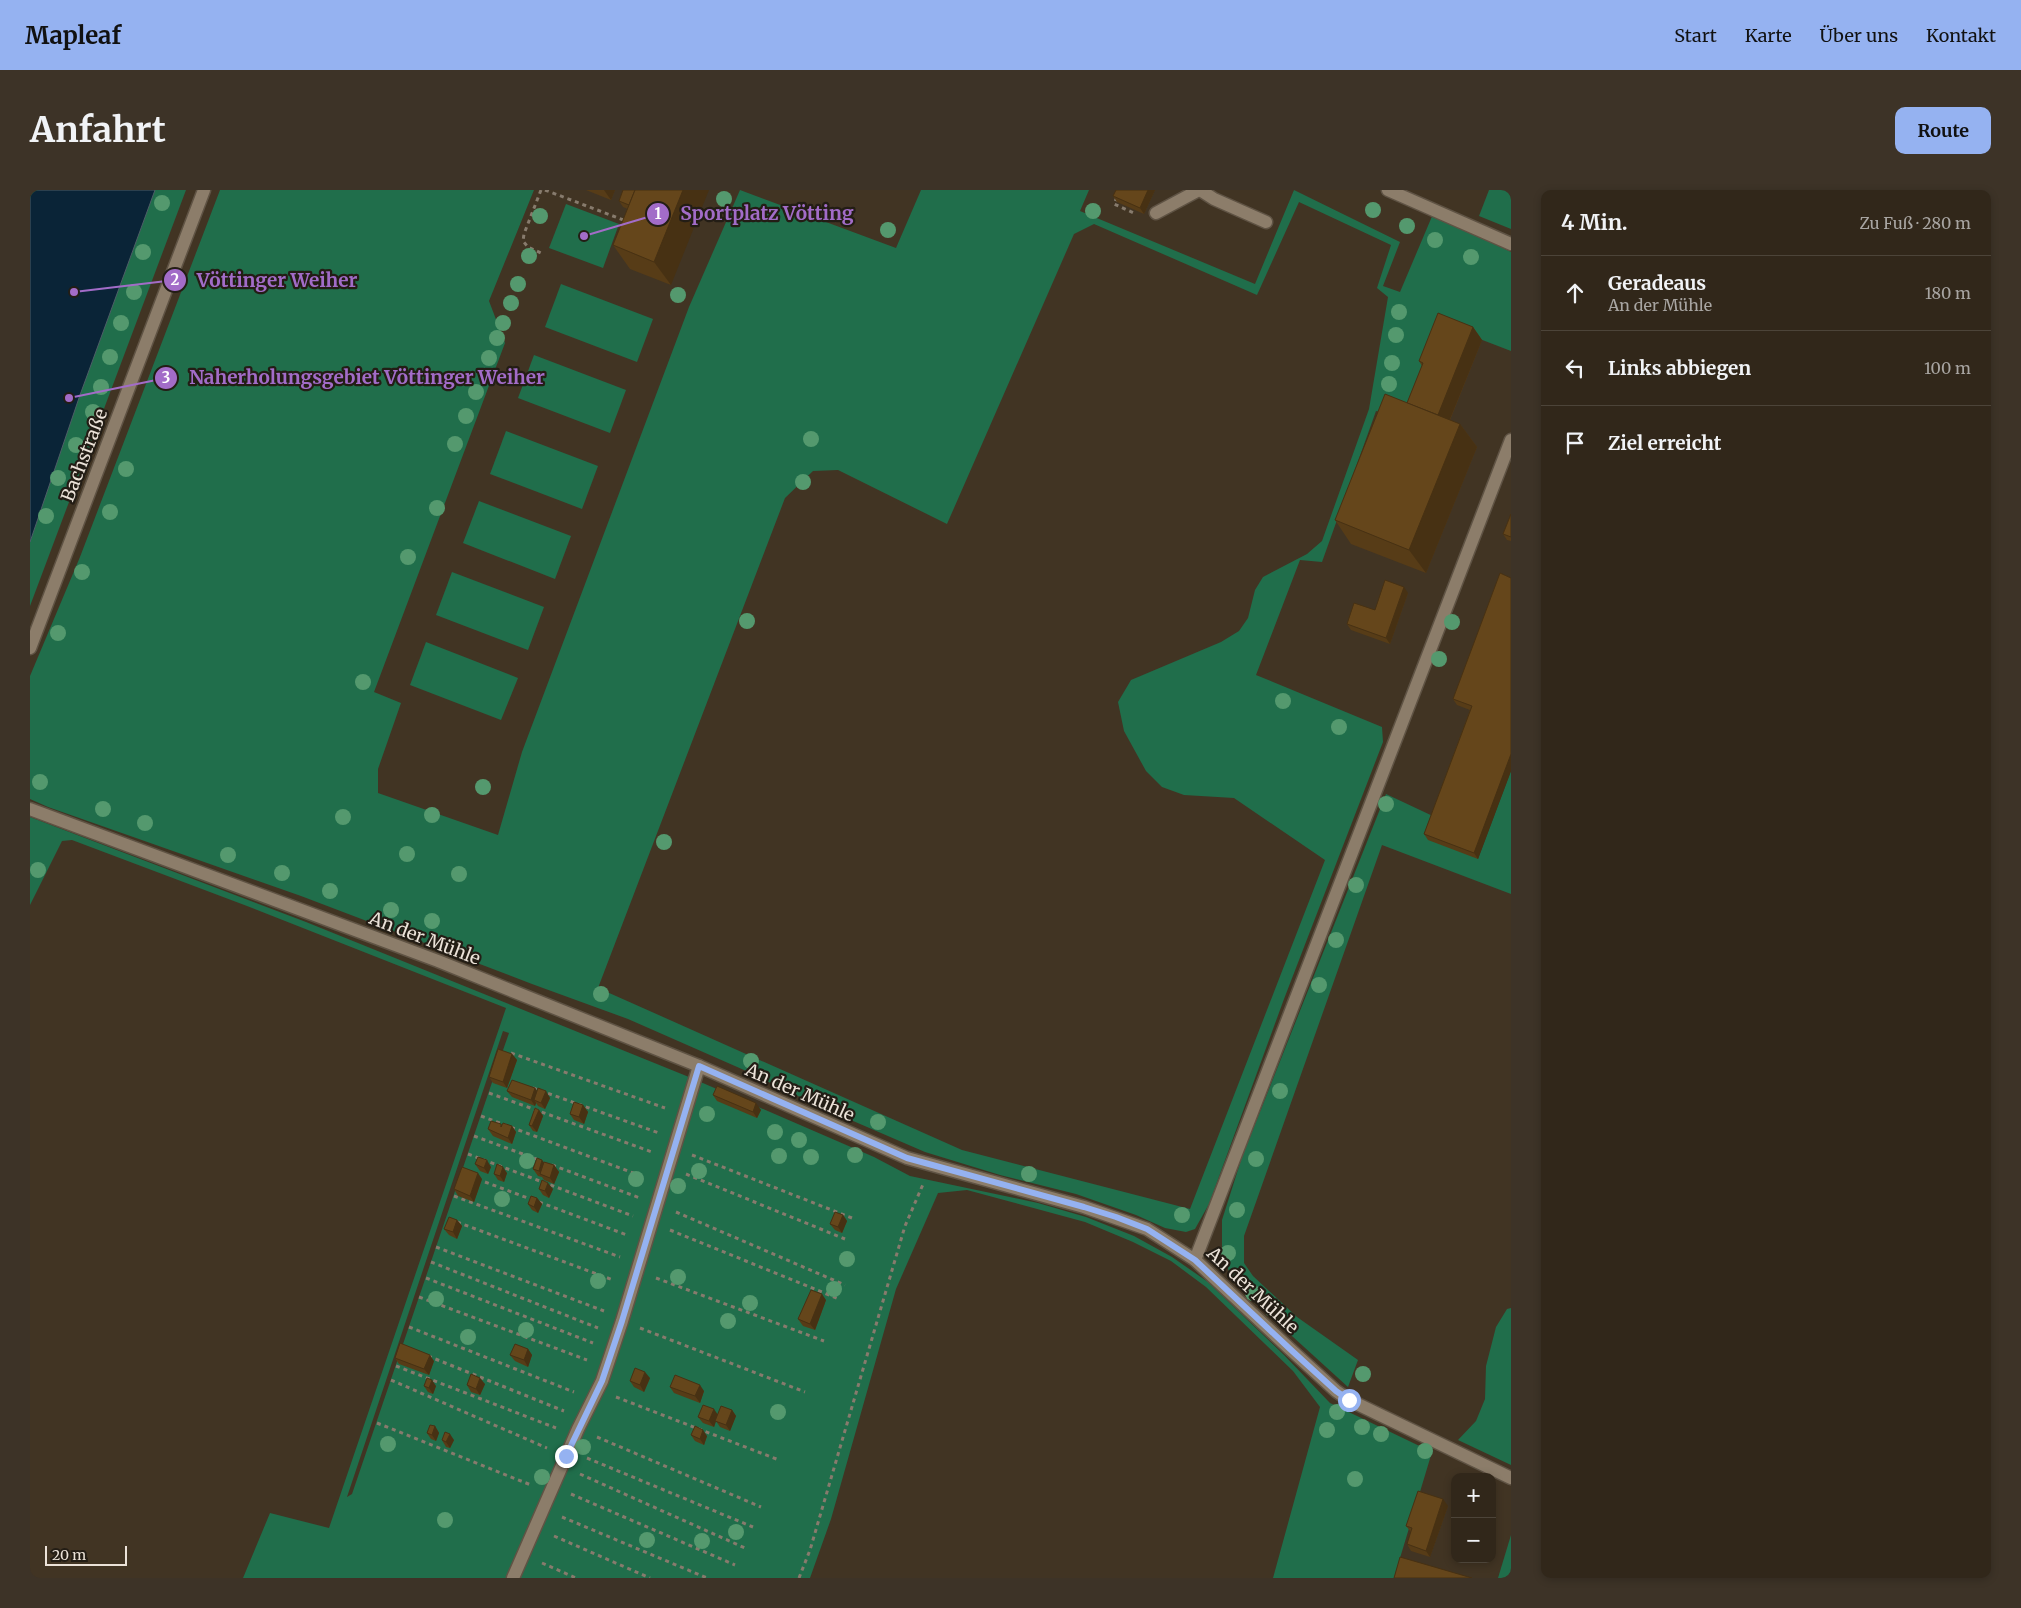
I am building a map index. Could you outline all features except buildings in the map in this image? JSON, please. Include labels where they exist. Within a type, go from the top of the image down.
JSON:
[{"type":"street","name":"Bachstraße","points":[[30,648],[204,190]]},
{"type":"street","points":[[1156,213],[1200,190],[1266,222]]},
{"type":"street","points":[[1388,190],[1511,244]]},
{"type":"street","points":[[1195,1260],[1511,440]]},
{"type":"street","name":"An der Mühle","points":[[30,808],[438,961],[699,1066],[884,1148],[931,1165],[1116,1217],[1147,1229],[1195,1260],[1323,1379],[1349,1400],[1511,1478]]},
{"type":"street","points":[[513,1578],[565,1457],[607,1367],[699,1066]]},
{"type":"path","points":[[543,254],[528,247],[523,241],[524,234],[543,190],[629,222]]},
{"type":"path","points":[[1120,190],[1114,204],[1145,218],[1156,213]]},
{"type":"path","points":[[503,1051],[684,1115]]},
{"type":"path","points":[[530,1087],[672,1153],[845,1239]]},
{"type":"path","points":[[489,1093],[672,1153],[852,1218]]},
{"type":"path","points":[[481,1116],[663,1184]]},
{"type":"path","points":[[474,1136],[657,1204],[845,1285]]},
{"type":"path","points":[[468,1154],[652,1223],[839,1299]]},
{"type":"path","points":[[799,1578],[810,1550],[905,1226],[931,1165]]},
{"type":"path","points":[[485,1182],[646,1242]]},
{"type":"path","points":[[454,1196],[824,1341]]},
{"type":"path","points":[[455,1221],[632,1287]]},
{"type":"path","points":[[436,1247],[805,1392]]},
{"type":"path","points":[[431,1262],[617,1336]]},
{"type":"path","points":[[426,1278],[612,1351]]},
{"type":"path","points":[[419,1297],[607,1367]]},
{"type":"path","points":[[409,1327],[779,1460]]},
{"type":"path","points":[[420,1353],[579,1428],[761,1507]]},
{"type":"path","points":[[396,1366],[579,1428]]},
{"type":"path","points":[[391,1380],[565,1457],[746,1548]]},
{"type":"path","points":[[377,1423],[551,1489],[735,1565]]},
{"type":"path","points":[[565,1457],[753,1527]]},
{"type":"path","points":[[543,1509],[707,1578]]},
{"type":"path","points":[[535,1528],[650,1578]]},
{"type":"path","points":[[523,1555],[576,1578]]},
{"type":"green space","points":[[30,190],[186,190],[30,606]]},
{"type":"green space","points":[[220,190],[534,190],[489,301],[505,343],[374,692],[401,703],[378,769],[378,793],[498,835],[522,752],[689,307],[740,190],[896,248],[921,190],[1089,190],[1080,211],[1255,284],[1294,190],[1400,242],[1383,286],[1400,292],[1433,214],[1511,252],[1511,351],[1446,326],[1402,417],[1376,411],[1322,562],[1300,560],[1256,675],[1382,727],[1383,742],[1284,999],[1209,1204],[1195,1229],[1186,1232],[1165,1228],[1136,1215],[1076,1194],[1000,1175],[925,1152],[823,1108],[744,1070],[628,1019],[301,896],[30,799],[30,676],[80,557]],"holes":[[[1299,202],[1391,245],[1377,288],[1388,297],[1369,409],[1322,541],[1307,554],[1263,577],[1255,590],[1248,618],[1239,631],[1221,642],[1131,680],[1118,702],[1124,731],[1146,771],[1162,787],[1184,795],[1234,798],[1325,860],[1190,1209],[962,1150],[598,988],[785,498],[813,471],[838,470],[947,524],[1074,234],[1094,224],[1257,295]]]},
{"type":"green space","points":[[1489,190],[1511,190],[1511,229],[1479,216]]},
{"type":"green space","points":[[566,204],[619,224],[603,268],[549,248]]},
{"type":"green space","points":[[561,284],[653,319],[637,362],[545,327]]},
{"type":"green space","points":[[534,355],[626,390],[610,433],[518,398]]},
{"type":"green space","points":[[506,431],[598,466],[582,509],[490,474]]},
{"type":"green space","points":[[479,501],[571,536],[555,579],[463,543]]},
{"type":"green space","points":[[452,572],[544,607],[528,650],[436,615]]},
{"type":"green space","points":[[426,642],[518,678],[501,720],[410,685]]},
{"type":"green space","points":[[1511,771],[1511,894],[1382,845],[1244,1236],[1244,1263],[1253,1276],[1297,1317],[1358,1360],[1348,1387],[1249,1297],[1230,1276],[1222,1246],[1222,1220],[1242,1157],[1386,794],[1437,818],[1478,859]]},
{"type":"green space","points":[[30,817],[306,922],[689,1077],[874,1157],[910,1176],[1038,1203],[1086,1217],[1134,1236],[1172,1257],[1208,1282],[1284,1355],[1330,1403],[1432,1452],[1394,1578],[1273,1578],[1320,1407],[1293,1371],[1206,1287],[1171,1261],[1133,1242],[1085,1222],[967,1190],[938,1193],[896,1289],[831,1519],[810,1578],[243,1578],[270,1513],[329,1528],[506,1008],[247,906],[72,840],[62,841],[30,905]],"holes":[[[503,1031],[509,1033],[352,1494],[347,1497]]]},
{"type":"green space","points":[[1511,1308],[1511,1465],[1458,1440],[1476,1421],[1485,1399],[1486,1366],[1496,1327],[1507,1309]]},
{"type":"green space","points":[[1511,1535],[1511,1578],[1498,1578]]},
{"type":"water","points":[[30,190],[155,190],[80,395],[30,542]]},
{"type":"place","name":"Sportplatz Vötting","points":[[584,236]]},
{"type":"place","name":"Vöttinger Weiher","points":[[74,292]]},
{"type":"place","name":"Naherholungsgebiet Vöttinger Weiher","points":[[69,398]]},
{"type":"route","points":[[566,1456],[602,1381],[699,1066],[907,1158],[1084,1207],[1147,1229],[1195,1260],[1336,1391],[1349,1400]]}]
